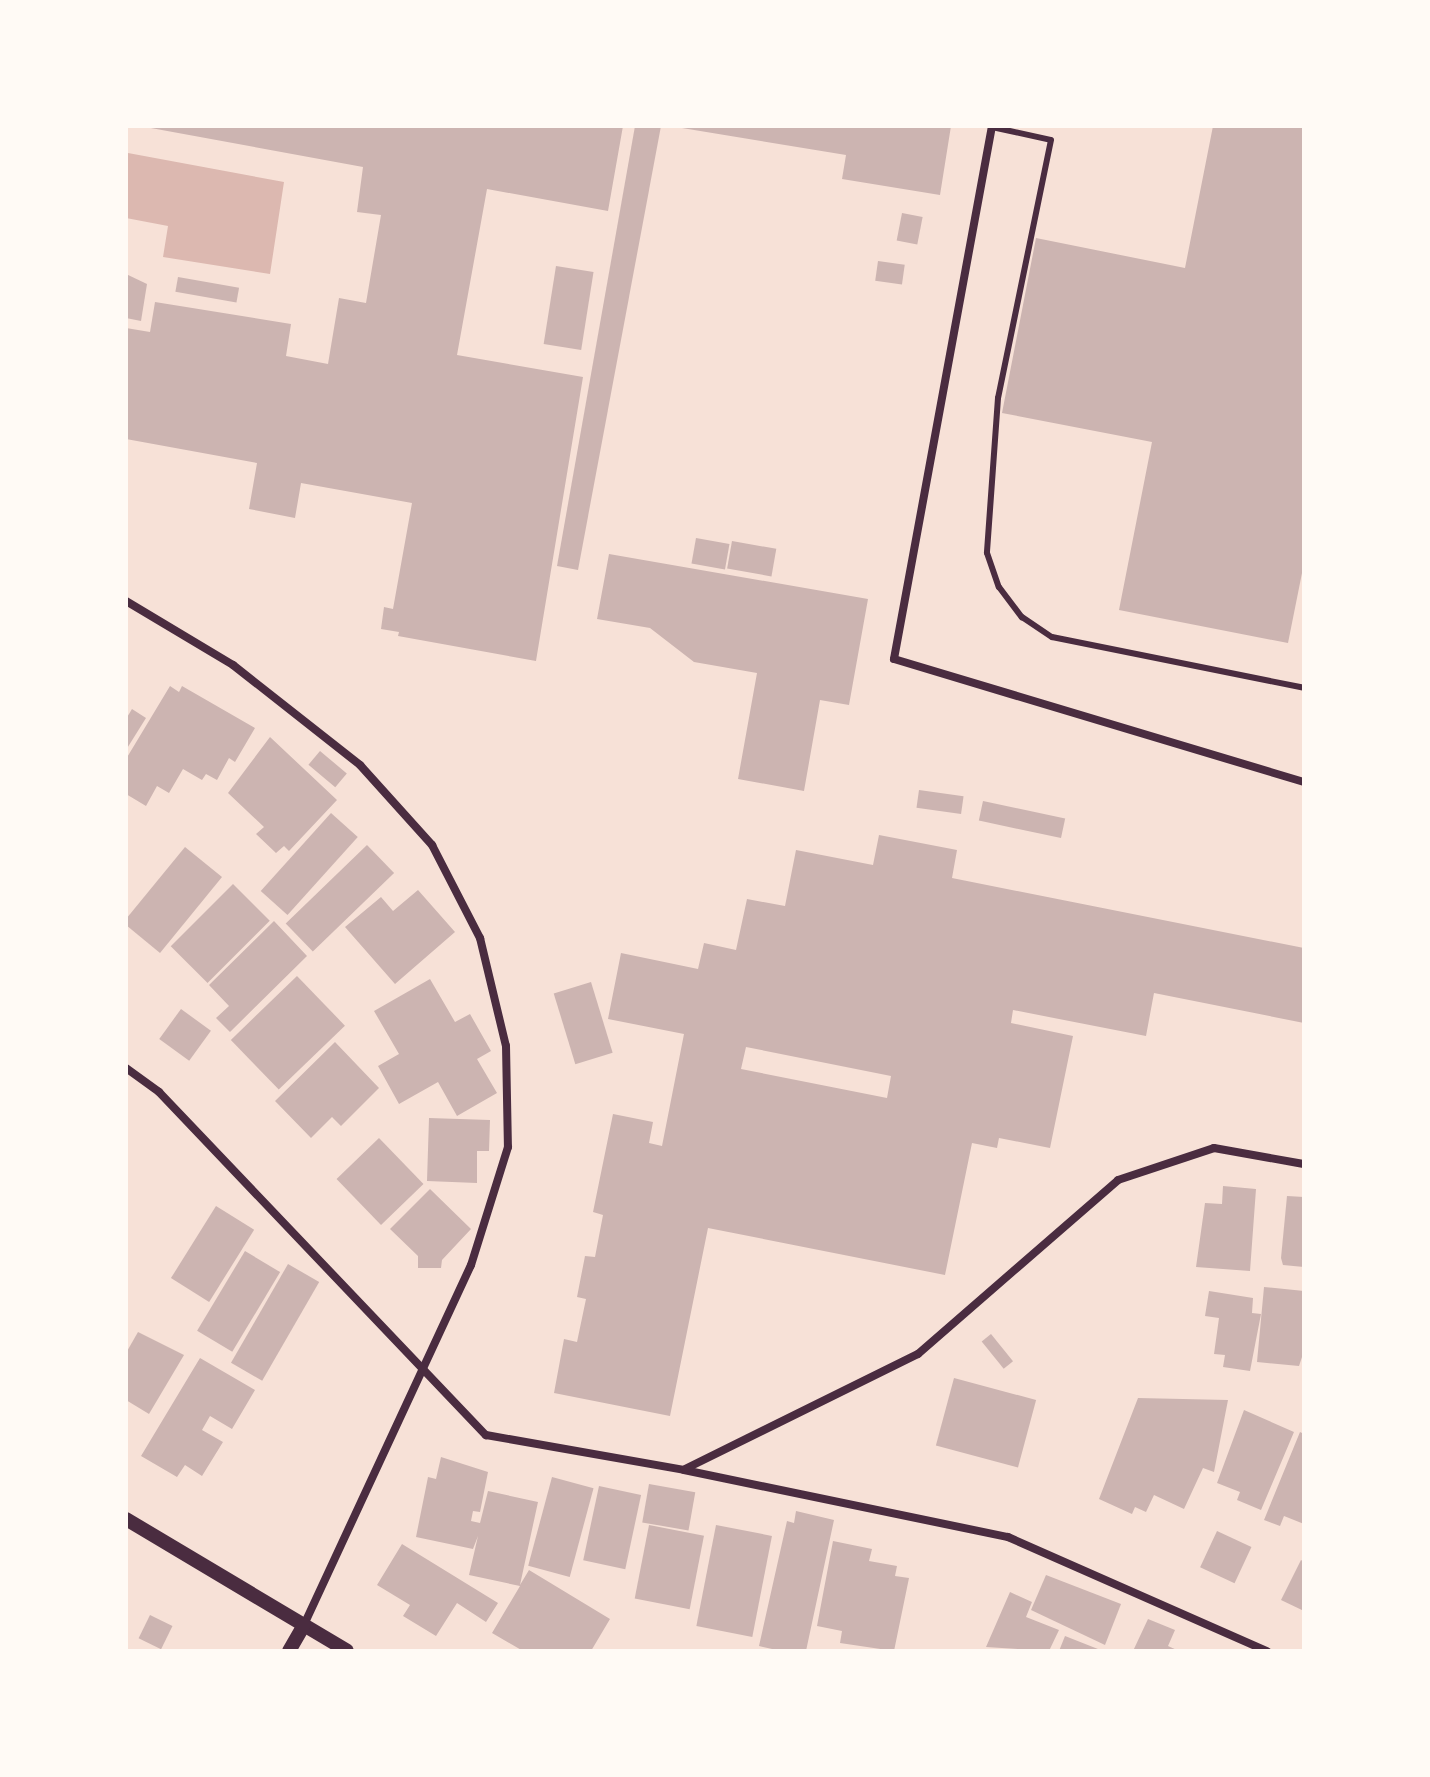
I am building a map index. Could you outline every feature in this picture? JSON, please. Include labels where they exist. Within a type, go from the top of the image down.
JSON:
[{"type":"street","points":[[992,126],[894,659],[1304,782]]},
{"type":"street","points":[[126,601],[233,665],[360,765],[432,845],[480,938],[506,1046],[508,1147],[471,1265],[420,1369],[304,1625],[289,1651]]},
{"type":"street","points":[[126,1068],[159,1092],[486,1435],[684,1470],[1008,1537],[1267,1651]]},
{"type":"street","points":[[684,1470],[918,1354],[1118,1180],[1214,1148],[1304,1164]]},
{"type":"street","points":[[126,1519],[347,1651]]},
{"type":"lane","points":[[992,126],[1051,140],[998,398],[987,553],[999,587],[1022,617],[1052,637],[1304,688]]},
{"type":"shaded area","points":[[128,153],[284,182],[270,274],[163,257],[168,226],[126,218]]},
{"type":"building","points":[[140,126],[623,126],[608,211],[487,189],[457,355],[583,377],[536,661],[398,636],[399,632],[381,629],[384,607],[393,609],[412,503],[301,483],[295,518],[249,509],[257,463],[126,439],[126,328],[150,332],[155,302],[291,324],[286,356],[328,364],[339,298],[366,303],[381,215],[357,212],[363,167]]},
{"type":"building","points":[[635,126],[661,126],[578,570],[557,566]]},
{"type":"building","points":[[951,126],[940,195],[842,179],[846,155],[682,128]]},
{"type":"building","points":[[1213,126],[1304,126],[1304,563],[1288,643],[1119,610],[1152,442],[1002,413],[1036,238],[1185,268]]},
{"type":"building","points":[[902,213],[923,217],[917,244],[897,240]]},
{"type":"building","points":[[878,261],[905,265],[902,285],[875,281]]},
{"type":"building","points":[[556,266],[594,272],[581,350],[544,344]]},
{"type":"building","points":[[126,274],[147,284],[141,321],[126,318]]},
{"type":"building","points":[[178,277],[239,288],[236,303],[175,292]]},
{"type":"building","points":[[696,538],[729,544],[725,570],[691,564]]},
{"type":"building","points":[[732,541],[776,549],[771,576],[727,569]]},
{"type":"building","points":[[609,554],[868,599],[849,705],[820,700],[804,791],[738,779],[757,673],[694,662],[650,628],[597,619]]},
{"type":"building","points":[[170,686],[179,692],[182,686],[255,728],[235,762],[229,758],[217,780],[206,774],[202,780],[183,769],[169,793],[157,786],[146,806],[126,794],[126,759]]},
{"type":"building","points":[[132,709],[146,718],[126,750],[126,719]]},
{"type":"building","points":[[270,737],[337,800],[289,851],[284,846],[276,853],[256,834],[264,827],[228,793]]},
{"type":"building","points":[[320,751],[347,773],[335,787],[308,765]]},
{"type":"building","points":[[919,790],[964,796],[961,814],[916,808]]},
{"type":"building","points":[[983,801],[1065,818],[1061,838],[979,821]]},
{"type":"building","points":[[331,813],[358,837],[287,915],[261,891]]},
{"type":"building","points":[[879,835],[957,850],[952,878],[1304,948],[1304,1023],[1154,993],[1146,1036],[1013,1010],[1011,1023],[1073,1036],[1050,1148],[999,1138],[997,1148],[972,1143],[945,1275],[708,1228],[670,1416],[554,1393],[564,1339],[577,1342],[586,1299],[577,1297],[585,1256],[595,1257],[603,1215],[593,1212],[613,1114],[653,1122],[649,1143],[662,1146],[684,1034],[608,1019],[621,953],[698,969],[704,943],[736,950],[747,899],[785,906],[796,850],[873,865]],"holes":[[[746,1047],[891,1076],[887,1098],[741,1069]]]},
{"type":"building","points":[[367,845],[394,873],[313,952],[286,923]]},
{"type":"building","points":[[185,847],[222,877],[160,953],[126,925],[126,919]]},
{"type":"building","points":[[233,884],[270,921],[208,983],[171,946]]},
{"type":"building","points":[[418,890],[455,932],[395,984],[345,927],[381,897],[393,911]]},
{"type":"building","points":[[274,921],[307,956],[230,1032],[216,1018],[229,1006],[209,985]]},
{"type":"building","points":[[297,976],[345,1026],[279,1090],[231,1040]]},
{"type":"building","points":[[430,979],[455,1022],[470,1014],[491,1051],[477,1059],[497,1093],[457,1116],[438,1082],[399,1104],[378,1066],[399,1054],[374,1011]]},
{"type":"building","points":[[591,982],[613,1053],[575,1064],[554,993]]},
{"type":"building","points":[[181,1009],[211,1031],[189,1061],[159,1039]]},
{"type":"building","points":[[335,1042],[379,1088],[341,1126],[332,1117],[311,1138],[275,1101]]},
{"type":"building","points":[[429,1118],[490,1120],[489,1151],[477,1151],[477,1183],[427,1181]]},
{"type":"building","points":[[379,1138],[423,1184],[381,1225],[337,1179]]},
{"type":"building","points":[[1223,1186],[1256,1189],[1250,1271],[1196,1267],[1205,1203],[1222,1204]]},
{"type":"building","points":[[430,1189],[471,1229],[442,1260],[441,1268],[418,1268],[418,1256],[390,1229]]},
{"type":"building","points":[[1287,1196],[1304,1197],[1304,1267],[1283,1265],[1281,1258]]},
{"type":"building","points":[[216,1206],[254,1230],[209,1302],[171,1278]]},
{"type":"building","points":[[245,1251],[280,1272],[232,1352],[197,1331]]},
{"type":"building","points":[[288,1264],[319,1282],[262,1381],[231,1363]]},
{"type":"building","points":[[1264,1287],[1304,1291],[1304,1351],[1299,1366],[1257,1362]]},
{"type":"building","points":[[1209,1291],[1253,1298],[1252,1313],[1261,1314],[1250,1371],[1223,1367],[1225,1355],[1214,1354],[1219,1318],[1205,1316]]},
{"type":"building","points":[[138,1332],[184,1355],[149,1414],[126,1400],[126,1353]]},
{"type":"building","points":[[991,1334],[1013,1361],[1004,1369],[982,1342]]},
{"type":"building","points":[[200,1358],[255,1390],[232,1429],[210,1416],[202,1430],[223,1442],[202,1476],[185,1465],[177,1477],[141,1456]]},
{"type":"building","points":[[954,1378],[1036,1400],[1018,1468],[936,1446]]},
{"type":"building","points":[[1138,1398],[1228,1400],[1214,1472],[1203,1468],[1184,1509],[1154,1495],[1146,1512],[1135,1507],[1132,1514],[1099,1499]]},
{"type":"building","points":[[1244,1410],[1294,1432],[1261,1510],[1237,1500],[1240,1492],[1217,1483]]},
{"type":"building","points":[[1300,1432],[1304,1434],[1304,1524],[1284,1516],[1280,1526],[1264,1520]]},
{"type":"building","points":[[441,1457],[488,1472],[480,1512],[473,1511],[471,1521],[480,1523],[488,1491],[538,1502],[520,1585],[529,1570],[610,1619],[591,1651],[523,1651],[492,1633],[520,1586],[469,1575],[478,1536],[473,1549],[416,1537],[428,1477],[436,1479]]},
{"type":"building","points":[[552,1477],[594,1488],[570,1577],[528,1566]]},
{"type":"building","points":[[649,1484],[695,1492],[689,1531],[642,1522]]},
{"type":"building","points":[[599,1486],[641,1495],[625,1569],[583,1560]]},
{"type":"building","points":[[796,1511],[834,1520],[806,1651],[781,1651],[759,1646],[787,1521],[794,1523]]},
{"type":"building","points":[[649,1525],[704,1536],[690,1609],[635,1599]]},
{"type":"building","points":[[716,1525],[772,1536],[752,1637],[696,1626]]},
{"type":"building","points":[[1217,1531],[1251,1547],[1235,1583],[1200,1567]]},
{"type":"building","points":[[833,1541],[872,1549],[869,1561],[897,1566],[895,1576],[909,1578],[894,1651],[840,1643],[842,1631],[817,1626]]},
{"type":"building","points":[[402,1544],[498,1603],[486,1622],[457,1603],[436,1636],[403,1616],[410,1605],[377,1585]]},
{"type":"building","points":[[1301,1560],[1304,1562],[1304,1611],[1281,1600]]},
{"type":"building","points":[[1046,1575],[1121,1604],[1105,1645],[1031,1610]]},
{"type":"building","points":[[1010,1592],[1032,1602],[1026,1617],[1059,1630],[1049,1651],[986,1647]]},
{"type":"building","points":[[150,1615],[172,1626],[161,1649],[139,1638]]},
{"type":"building","points":[[1148,1619],[1175,1630],[1168,1646],[1179,1651],[1133,1651]]},
{"type":"building","points":[[1065,1636],[1103,1651],[1059,1651]]}]
